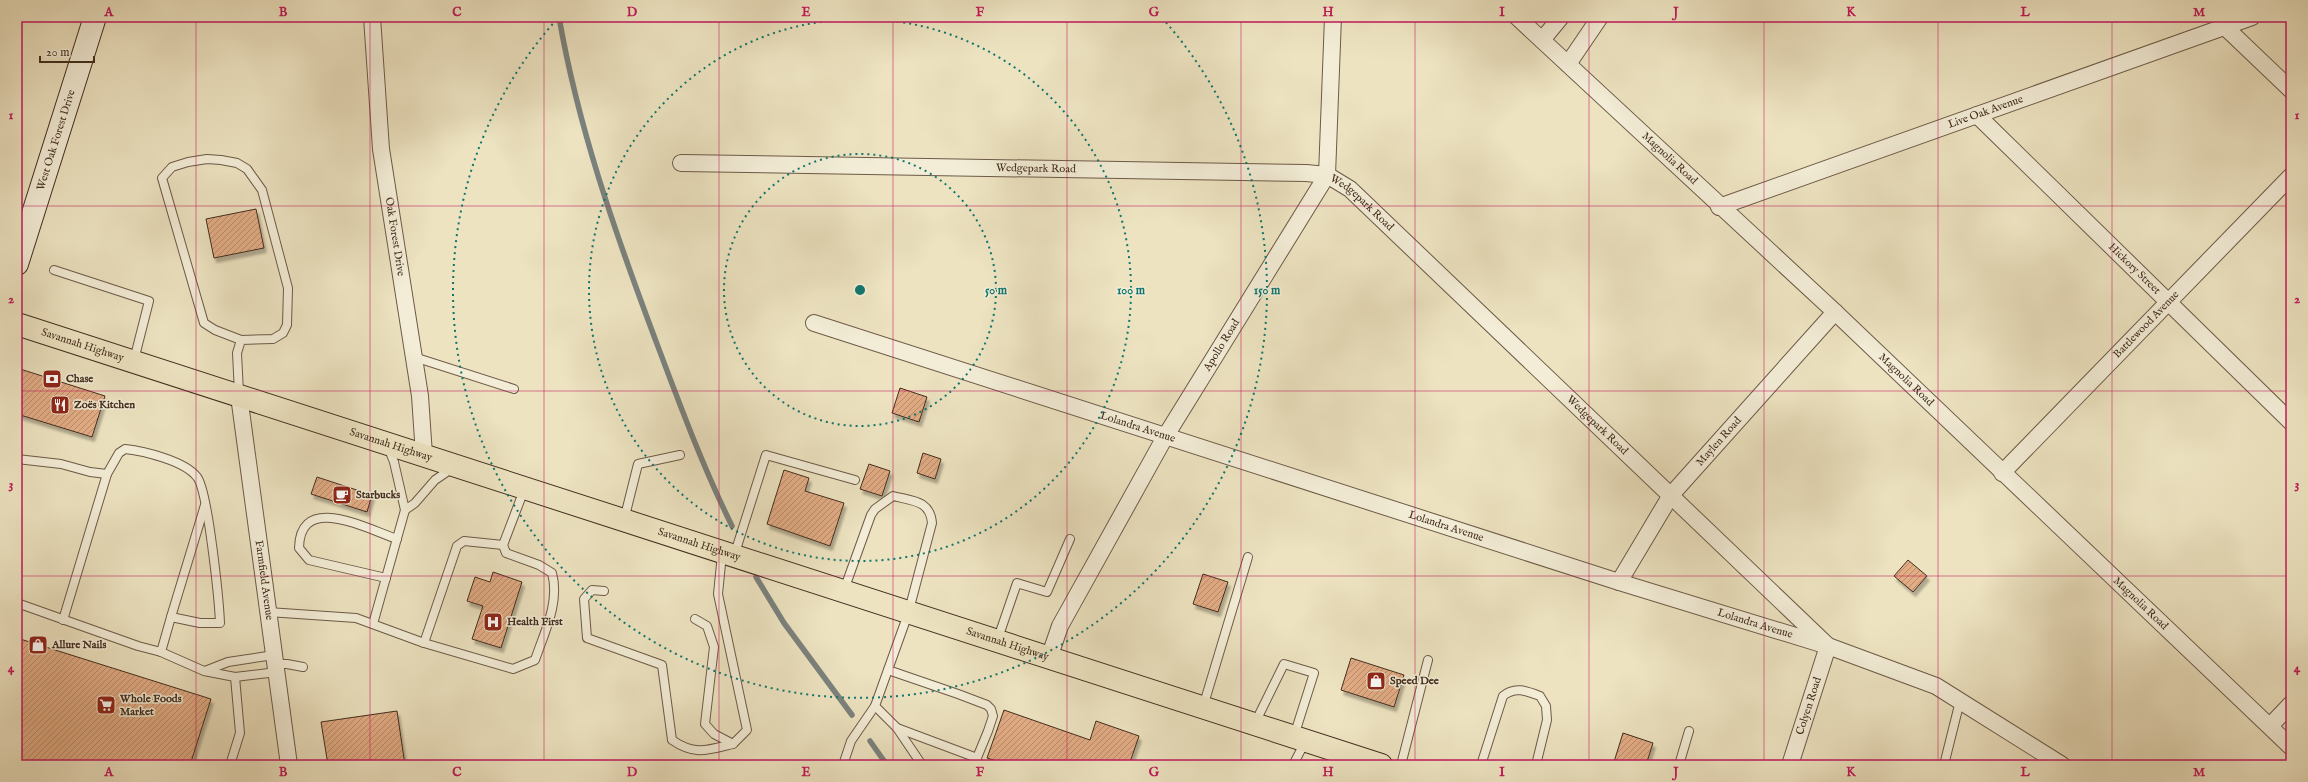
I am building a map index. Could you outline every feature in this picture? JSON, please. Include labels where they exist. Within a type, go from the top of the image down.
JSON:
[{"type":"highway","name":"Savannah Highway","points":[[17,324],[424,455],[843,593],[1380,765]]},
{"type":"main road","name":"West Oak Forest Drive","points":[[17,263],[95,17]]},
{"type":"street","name":"Oak Forest Drive","points":[[372,17],[381,149],[420,396],[424,455]]},
{"type":"street","name":"Apollo Road","points":[[1049,658],[1060,626],[1165,437],[1327,175],[1333,17]]},
{"type":"street","name":"Magnolia Road","points":[[1517,17],[1834,312],[2291,747]]},
{"type":"street","points":[[1542,40],[1561,17]]},
{"type":"street","points":[[1568,64],[1600,17]]},
{"type":"street","name":"Live Oak Avenue","points":[[1720,207],[2252,17]]},
{"type":"street","points":[[2225,26],[2291,90]]},
{"type":"street","name":"Hickory Street","points":[[1977,115],[2170,301],[2291,422]]},
{"type":"street","name":"Wedgepark Road","points":[[681,163],[1298,173],[1327,175],[1350,189],[1828,646]]},
{"type":"street","name":"Battlewood Avenue","points":[[2002,473],[2291,176]]},
{"type":"street","name":"Maylen Road","points":[[1619,582],[1671,495],[1834,312]]},
{"type":"street","name":"Lolandra Avenue","points":[[814,323],[1619,582],[1828,646],[1936,686],[2059,764]]},
{"type":"street","name":"Farmfield Avenue","points":[[239,396],[289,765]]},
{"type":"street","name":"Colyen Road","points":[[1790,765],[1828,646]]},
{"type":"street","points":[[2270,726],[2291,704]]},
{"type":"lane","points":[[207,159],[237,163],[247,169],[262,190],[288,288],[287,325],[283,333],[273,339],[241,340],[215,330],[204,323],[162,178],[172,167],[207,159]]},
{"type":"lane","points":[[54,270],[149,301],[134,361]]},
{"type":"lane","points":[[239,396],[237,353],[241,340]]},
{"type":"lane","points":[[414,357],[514,389]]},
{"type":"lane","points":[[373,624],[405,510],[394,462],[386,443]]},
{"type":"lane","points":[[63,620],[107,474],[119,453],[125,449],[142,451],[188,468],[198,477],[206,501],[220,623],[200,623],[171,617]]},
{"type":"lane","points":[[623,520],[638,464],[680,455]]},
{"type":"lane","points":[[604,591],[592,590],[584,599],[588,638],[662,665],[672,740],[682,747],[701,752],[733,744],[747,730],[718,594],[728,555],[766,455],[855,480]]},
{"type":"lane","points":[[17,458],[61,464],[90,472],[107,474]]},
{"type":"lane","points":[[405,510],[434,480],[456,466]]},
{"type":"lane","points":[[268,612],[356,618],[424,643],[513,669],[535,660],[553,605],[556,585],[552,573],[539,565],[506,553],[503,545],[524,488]]},
{"type":"lane","points":[[843,593],[871,515],[875,509],[893,496],[925,504],[931,513],[932,523],[908,614],[875,706],[851,741],[843,765]]},
{"type":"lane","points":[[160,652],[206,501]]},
{"type":"lane","points":[[386,578],[310,560],[299,548],[300,537],[304,528],[310,521],[318,517],[331,517],[397,539]]},
{"type":"lane","points":[[997,642],[1017,583],[1047,592],[1070,539]]},
{"type":"lane","points":[[424,643],[457,546],[464,541],[503,545]]},
{"type":"lane","points":[[1203,708],[1248,556]]},
{"type":"lane","points":[[17,603],[160,652],[204,671],[235,677],[276,664]]},
{"type":"lane","points":[[695,619],[707,626],[714,647],[705,724],[714,734],[733,744]]},
{"type":"lane","points":[[1401,765],[1428,660]]},
{"type":"lane","points":[[204,671],[228,662],[287,664],[302,667]]},
{"type":"lane","points":[[1254,724],[1284,664],[1314,673],[1293,765]]},
{"type":"lane","points":[[888,670],[986,705],[991,709],[993,716],[976,761],[897,728]]},
{"type":"lane","points":[[230,765],[240,733],[235,677]]},
{"type":"lane","points":[[1481,765],[1503,696],[1510,690],[1518,690],[1540,696],[1546,706],[1547,720],[1536,765]]},
{"type":"lane","points":[[1944,765],[1960,701]]},
{"type":"lane","points":[[875,706],[897,728],[922,765]]},
{"type":"lane","points":[[1679,765],[1689,731]]},
{"type":"building","points":[[256,209],[264,248],[214,258],[206,219]]},
{"type":"building","name":"Zoës Kitchen","points":[[17,368],[105,396],[92,437],[17,414]]},
{"type":"building","points":[[900,388],[927,397],[919,422],[892,413]]},
{"type":"building","points":[[923,453],[941,459],[935,479],[917,473]]},
{"type":"building","points":[[869,464],[890,471],[882,496],[860,489]]},
{"type":"building","points":[[784,470],[809,478],[805,491],[844,503],[830,546],[767,524]]},
{"type":"building","name":"Starbucks","points":[[317,477],[372,495],[367,512],[311,494]]},
{"type":"building","points":[[1908,560],[1927,576],[1913,592],[1894,576]]},
{"type":"building","name":"Health First","points":[[493,572],[522,582],[501,648],[472,639],[483,606],[467,601],[475,577],[490,582]]},
{"type":"building","points":[[1203,574],[1228,582],[1218,612],[1193,604]]},
{"type":"building","points":[[17,638],[211,699],[190,765],[17,765]]},
{"type":"building","points":[[1351,658],[1404,675],[1394,707],[1341,690]]},
{"type":"building","points":[[1004,710],[1090,740],[1096,721],[1139,736],[1129,765],[1009,765],[987,758]]},
{"type":"building","points":[[397,711],[405,765],[328,765],[321,722]]},
{"type":"building","points":[[1623,733],[1653,743],[1646,765],[1613,765]]},
{"type":"waterway","points":[[559,17],[576,99],[612,218],[681,408],[700,456],[732,526]]},
{"type":"waterway","points":[[756,577],[784,623],[852,715]]},
{"type":"waterway","points":[[870,741],[887,765]]},
{"type":"place","name":"Chase","points":[[52,379]]},
{"type":"place","name":"Zoës Kitchen","points":[[60,405]]},
{"type":"place","name":"Starbucks","points":[[342,495]]},
{"type":"place","name":"Health First","points":[[493,622]]},
{"type":"place","name":"Allure Nails","points":[[38,645]]},
{"type":"place","name":"Speed Dee","points":[[1376,681]]},
{"type":"place","name":"Whole Foods Market","points":[[106,705]]}]
